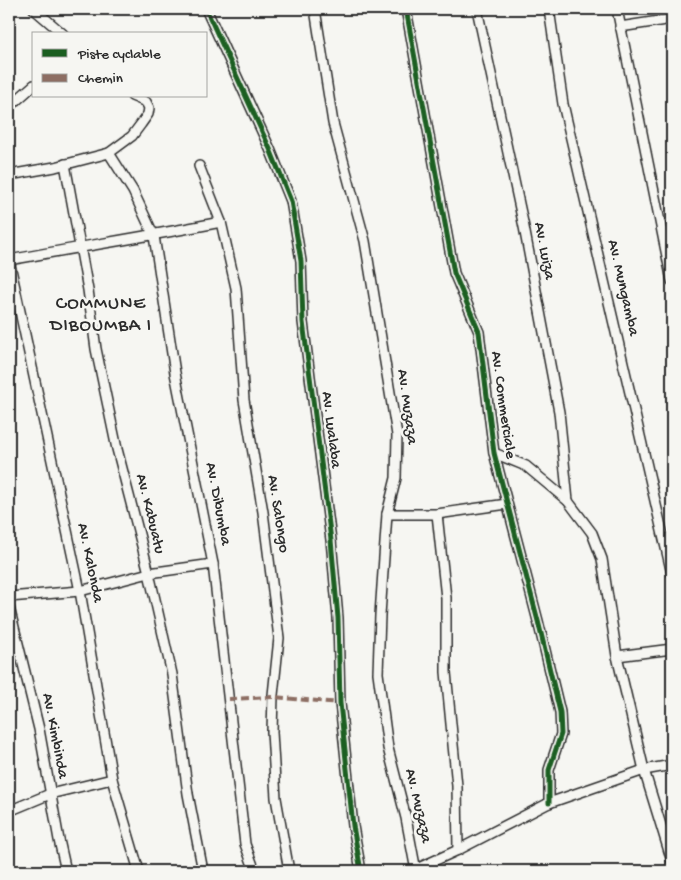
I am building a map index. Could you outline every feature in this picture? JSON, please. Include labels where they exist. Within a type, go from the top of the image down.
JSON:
[{"type":"street","points":[[34,9],[61,32]]},
{"type":"street","name":"Av. Lualaba","points":[[206,9],[270,149],[291,201],[300,261],[303,322],[332,540],[338,618],[340,704],[353,826],[361,871]]},
{"type":"street","name":"Av. Muzaza","points":[[315,9],[333,123],[365,241],[397,435],[396,478],[387,514],[378,673],[388,748],[406,818],[414,871]]},
{"type":"street","name":"Av. Commerciale","points":[[406,9],[454,273],[479,332],[494,453],[560,712],[561,734],[549,770],[549,803]]},
{"type":"street","name":"Av. Luiza","points":[[477,9],[524,227],[559,412],[568,501]]},
{"type":"street","name":"Av. Mungamba","points":[[549,9],[563,104],[672,574]]},
{"type":"street","points":[[617,9],[672,281]]},
{"type":"street","points":[[620,27],[672,19]]},
{"type":"street","points":[[9,107],[32,87]]},
{"type":"street","points":[[9,175],[109,153],[132,136],[148,114],[149,108],[146,102],[137,98]]},
{"type":"street","name":"Av. Dibumba","points":[[109,153],[133,191],[154,236],[175,373],[213,564],[245,844],[255,871]]},
{"type":"street","name":"Av. Kabuatu","points":[[65,164],[81,247],[102,377],[117,449],[149,573],[172,674],[188,794],[203,871]]},
{"type":"street","name":"Av. Salongo","points":[[199,166],[221,222],[236,288],[244,400],[263,512],[280,638],[273,695],[272,732],[276,798],[289,871]]},
{"type":"street","points":[[9,260],[154,236],[221,222]]},
{"type":"street","name":"Av. Kalonda","points":[[9,260],[80,591],[112,779],[139,871]]},
{"type":"street","points":[[494,453],[526,466],[568,501],[592,533],[602,559],[618,656],[644,770],[672,861]]},
{"type":"street","points":[[387,514],[436,514],[507,504]]},
{"type":"street","points":[[436,514],[446,598],[446,672],[457,786],[458,850]]},
{"type":"street","points":[[9,597],[80,591],[149,573],[213,564]]},
{"type":"street","name":"Av. Kimbinda","points":[[9,607],[39,729],[66,871]]},
{"type":"street","points":[[618,656],[672,649]]},
{"type":"street","points":[[414,871],[549,803],[644,770],[672,765]]},
{"type":"street","points":[[9,811],[50,794],[112,779]]},
{"type":"marked path","points":[[229,699],[273,697],[340,703]]},
{"type":"cycle path","points":[[206,9],[270,149],[291,201],[301,261],[303,322],[331,540],[338,618],[340,703],[353,826],[361,871]]},
{"type":"cycle path","points":[[406,9],[454,273],[479,332],[494,453],[560,712],[561,734],[549,770],[549,803]]},
{"type":"district","name":"COMMUNE DIBOUMBA I","points":[[101,315]]}]
